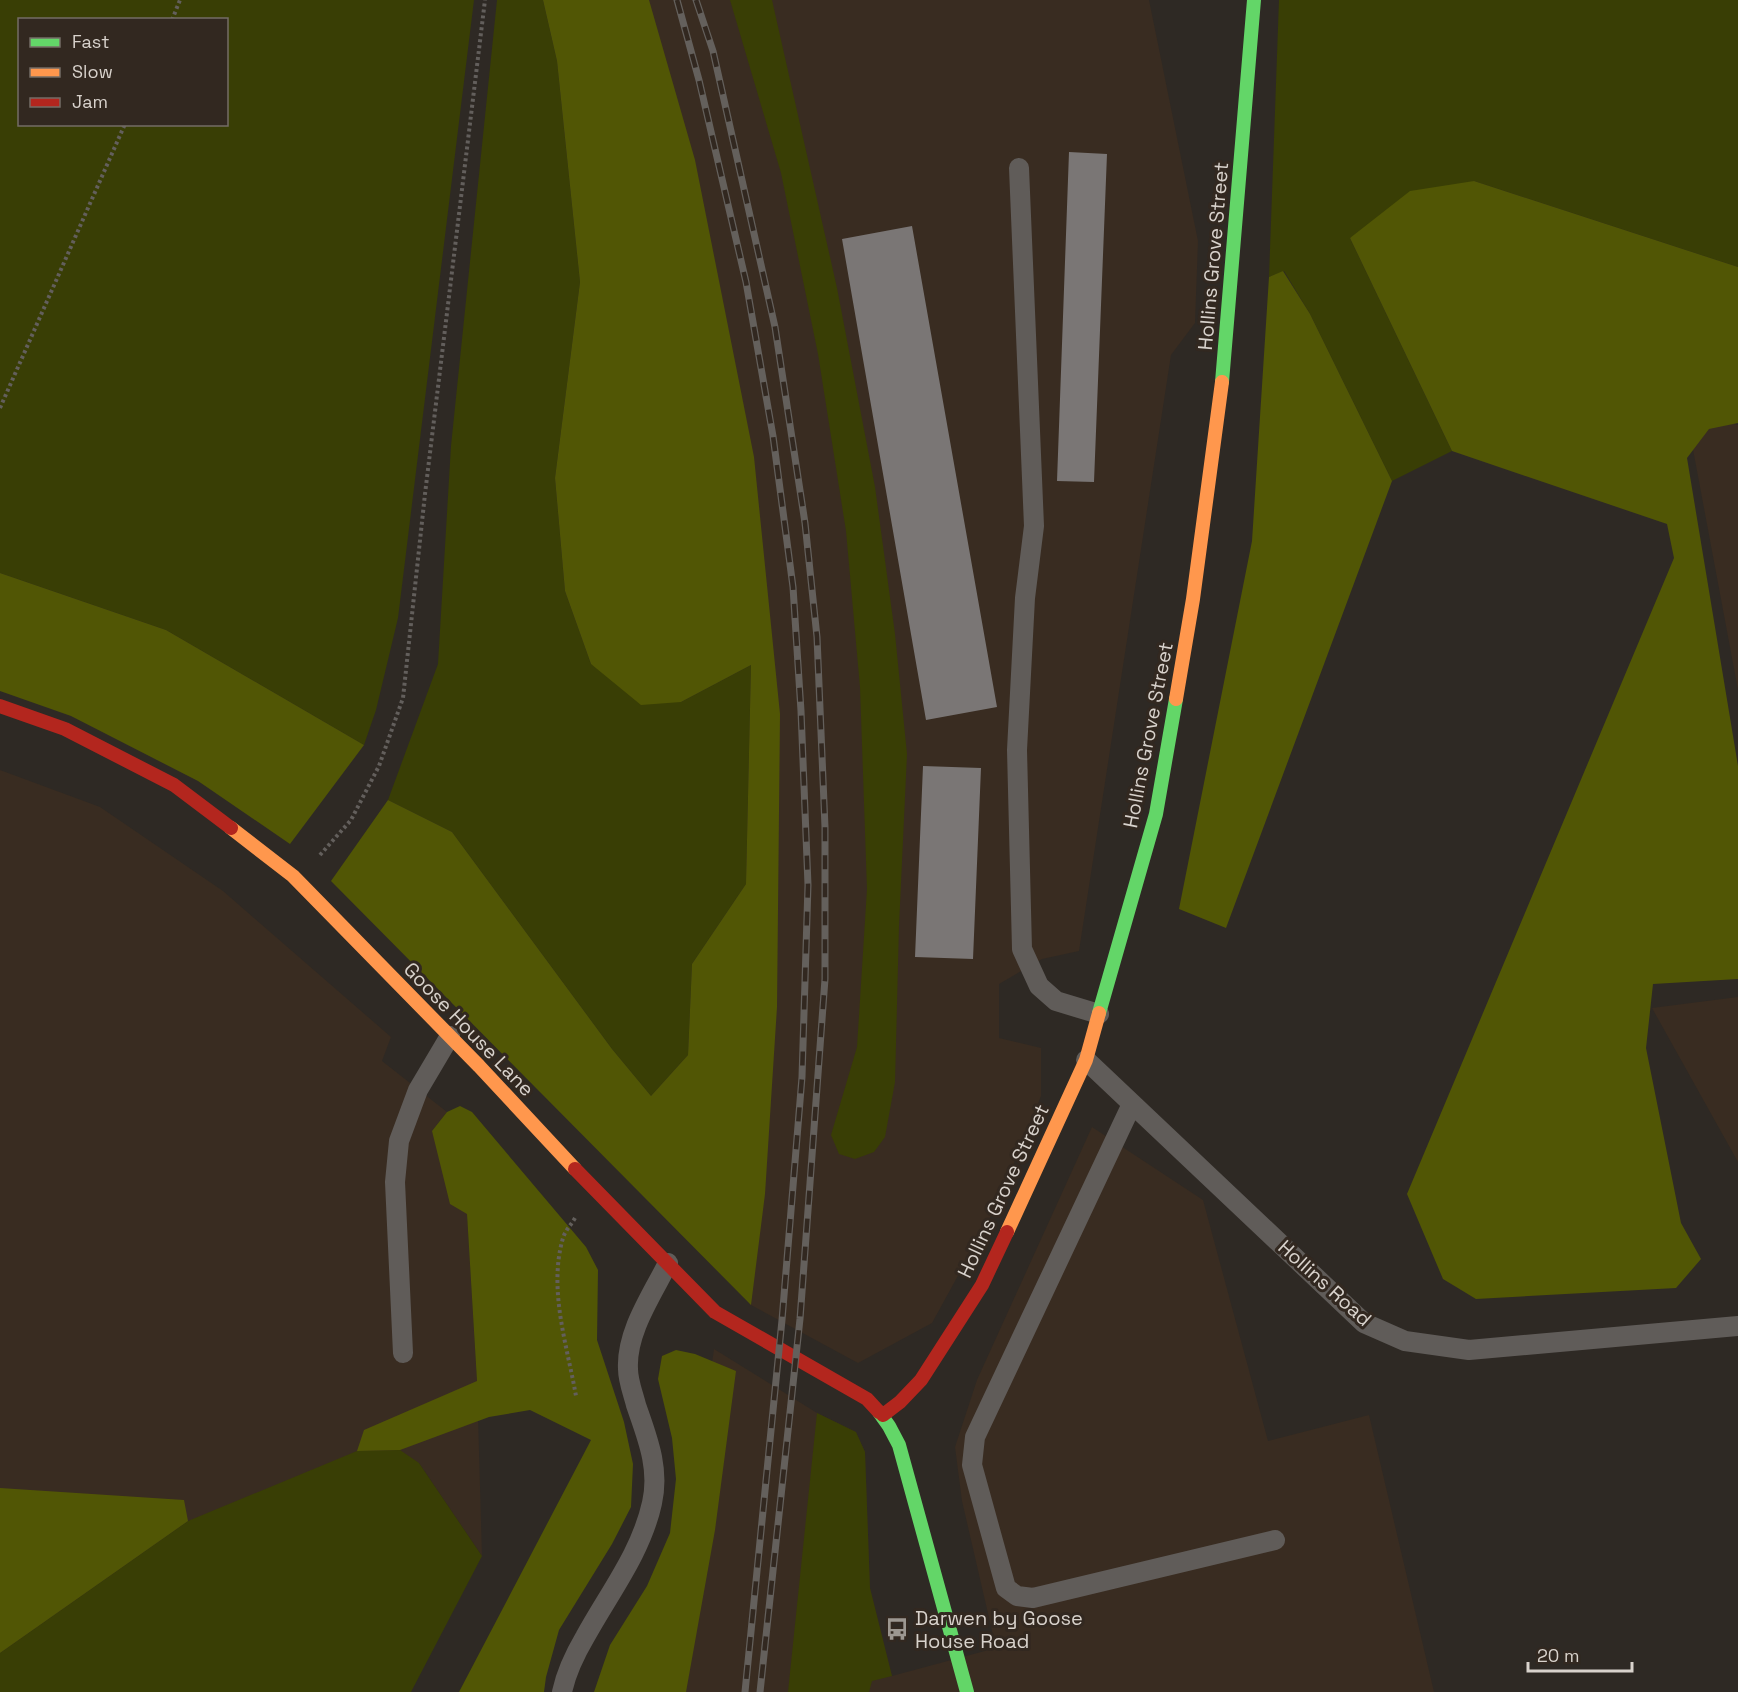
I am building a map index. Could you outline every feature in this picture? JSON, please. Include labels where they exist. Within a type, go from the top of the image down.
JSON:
[{"type":"street","name":"Hollins Grove Street","points":[[883,1415],[900,1402],[921,1380],[982,1285],[1038,1168],[1086,1060],[1156,814],[1193,599],[1221,391],[1254,0]]},
{"type":"street","name":"Goose House Lane","points":[[0,706],[65,729],[174,785],[297,880],[450,1036],[594,1191],[668,1263],[714,1312],[867,1399],[883,1415],[899,1445],[967,1692]]},
{"type":"lane","points":[[1019,168],[1034,526],[1025,598],[1017,750],[1022,949],[1039,986],[1056,1001],[1099,1014]]},
{"type":"lane","points":[[403,1353],[395,1182],[399,1141],[418,1090],[450,1036]]},
{"type":"lane","name":"Hollins Road","points":[[1086,1060],[1364,1323],[1405,1341],[1469,1350],[1738,1326]]},
{"type":"lane","points":[[1132,1104],[975,1437],[972,1465],[1006,1588],[1017,1596],[1033,1598],[1275,1540]]},
{"type":"lane","points":[[562,1692],[578,1649],[605,1600],[626,1569],[644,1534],[655,1478],[653,1455],[627,1371],[628,1356],[634,1331],[668,1263]]},
{"type":"path","points":[[173,18],[180,0]]},
{"type":"path","points":[[297,880],[351,820],[379,766],[403,698],[485,0]]},
{"type":"path","points":[[0,408],[124,126]]},
{"type":"path","points":[[576,1396],[558,1306],[557,1268],[563,1236],[594,1191]]},
{"type":"shaded area","points":[[543,0],[649,0],[695,160],[754,457],[780,714],[777,1007],[765,1194],[751,1305],[331,881],[388,800],[452,832],[612,1049],[651,1096],[688,1055],[692,964],[746,884],[751,665],[681,702],[641,705],[591,664],[565,591],[555,478],[580,282],[557,61]]},
{"type":"shaded area","points":[[599,0],[1149,0],[1198,241],[1195,323],[1171,355],[1079,951],[1042,959],[999,984],[999,1038],[1041,1048],[1041,1096],[999,1201],[932,1323],[858,1363],[751,1305],[737,1289],[751,665]]},
{"type":"shaded area","points":[[1474,181],[1738,267],[1738,423],[1709,429],[1687,458],[1738,766],[1738,979],[1653,984],[1646,1048],[1681,1223],[1701,1259],[1676,1288],[1476,1299],[1443,1279],[1407,1194],[1674,558],[1667,524],[1452,451],[1350,238],[1410,191]]},
{"type":"shaded area","points":[[1283,271],[1310,314],[1392,481],[1226,928],[1179,909],[1252,541],[1269,277]]},
{"type":"shaded area","points":[[1686,412],[1738,425],[1738,690]]},
{"type":"shaded area","points":[[0,573],[166,630],[364,745],[290,844],[198,781],[71,716],[0,691]]},
{"type":"shaded area","points":[[0,770],[100,807],[223,891],[391,1037],[382,1061],[447,1112],[432,1131],[467,1213],[477,1381],[482,1556],[419,1463],[188,1521],[0,1653]]},
{"type":"shaded area","points":[[1738,997],[1738,1162],[1652,1008]]},
{"type":"shaded area","points":[[460,1106],[472,1112],[586,1247],[598,1270],[597,1340],[624,1422],[633,1464],[631,1507],[612,1544],[559,1630],[544,1692],[459,1692],[591,1440],[530,1410],[489,1417],[400,1450],[357,1451],[364,1430],[477,1381],[467,1214],[450,1204],[432,1131],[447,1112]]},
{"type":"shaded area","points":[[1092,1127],[1203,1200],[1268,1441],[1369,1415],[1434,1692],[607,1692],[686,1546],[714,1349],[817,1413],[856,1432],[865,1452],[870,1588],[892,1676],[996,1648],[962,1501],[955,1447],[977,1380]]},
{"type":"shaded area","points":[[676,1350],[695,1354],[736,1371],[715,1530],[686,1692],[594,1692],[610,1645],[647,1586],[670,1533],[676,1479],[672,1438],[658,1379],[662,1356]]},
{"type":"shaded area","points":[[0,1488],[184,1500],[188,1521],[0,1653]]},
{"type":"green space","points":[[0,0],[474,0],[398,618],[376,710],[364,745],[166,630],[0,573]]},
{"type":"green space","points":[[497,0],[543,0],[557,61],[580,282],[555,478],[565,591],[591,664],[681,702],[751,665],[746,884],[692,964],[688,1055],[651,1096],[612,1049],[452,832],[388,800],[438,664],[451,446]]},
{"type":"green space","points":[[730,0],[772,0],[837,288],[875,487],[895,634],[907,754],[895,1082],[885,1137],[874,1152],[855,1159],[839,1154],[831,1135],[857,1047],[867,889],[860,687],[846,531],[818,354],[781,173]]},
{"type":"green space","points":[[1279,0],[1738,0],[1738,267],[1474,181],[1350,238],[1452,451],[1392,481],[1310,314],[1284,271],[1269,277]]},
{"type":"green space","points":[[817,1413],[856,1432],[865,1452],[870,1588],[892,1676],[872,1681],[869,1692],[788,1692]]},
{"type":"green space","points":[[400,1450],[419,1463],[482,1556],[411,1692],[0,1692],[0,1653],[188,1521],[357,1451]]},
{"type":"building","points":[[1069,152],[1107,154],[1094,482],[1057,481]]},
{"type":"building","points":[[912,226],[997,707],[926,720],[842,239]]},
{"type":"building","points":[[923,766],[981,768],[973,959],[915,957]]},
{"type":"railway","points":[[677,0],[699,80],[746,282],[773,436],[793,587],[808,885],[802,1077],[782,1320],[745,1692]]},
{"type":"railway","points":[[696,0],[713,51],[775,327],[805,523],[817,637],[825,827],[825,979],[800,1319],[760,1692]]},
{"type":"traffic: fast","points":[[1222,382],[1254,0]]},
{"type":"traffic: fast","points":[[1099,1013],[1156,814],[1176,699]]},
{"type":"traffic: fast","points":[[879,1412],[899,1445],[967,1692]]},
{"type":"traffic: slow","points":[[1176,699],[1193,599],[1222,382]]},
{"type":"traffic: slow","points":[[231,828],[293,876],[479,1066],[575,1169]]},
{"type":"traffic: slow","points":[[1007,1232],[1086,1060],[1099,1013]]},
{"type":"traffic: jam","points":[[0,706],[65,729],[174,785],[231,828]]},
{"type":"traffic: jam","points":[[575,1169],[715,1312],[867,1399],[879,1412]]},
{"type":"traffic: jam","points":[[883,1415],[900,1402],[921,1380],[982,1285],[1007,1232]]},
{"type":"place","name":"Darwen by Goose House Road","points":[[897,1629]]}]
